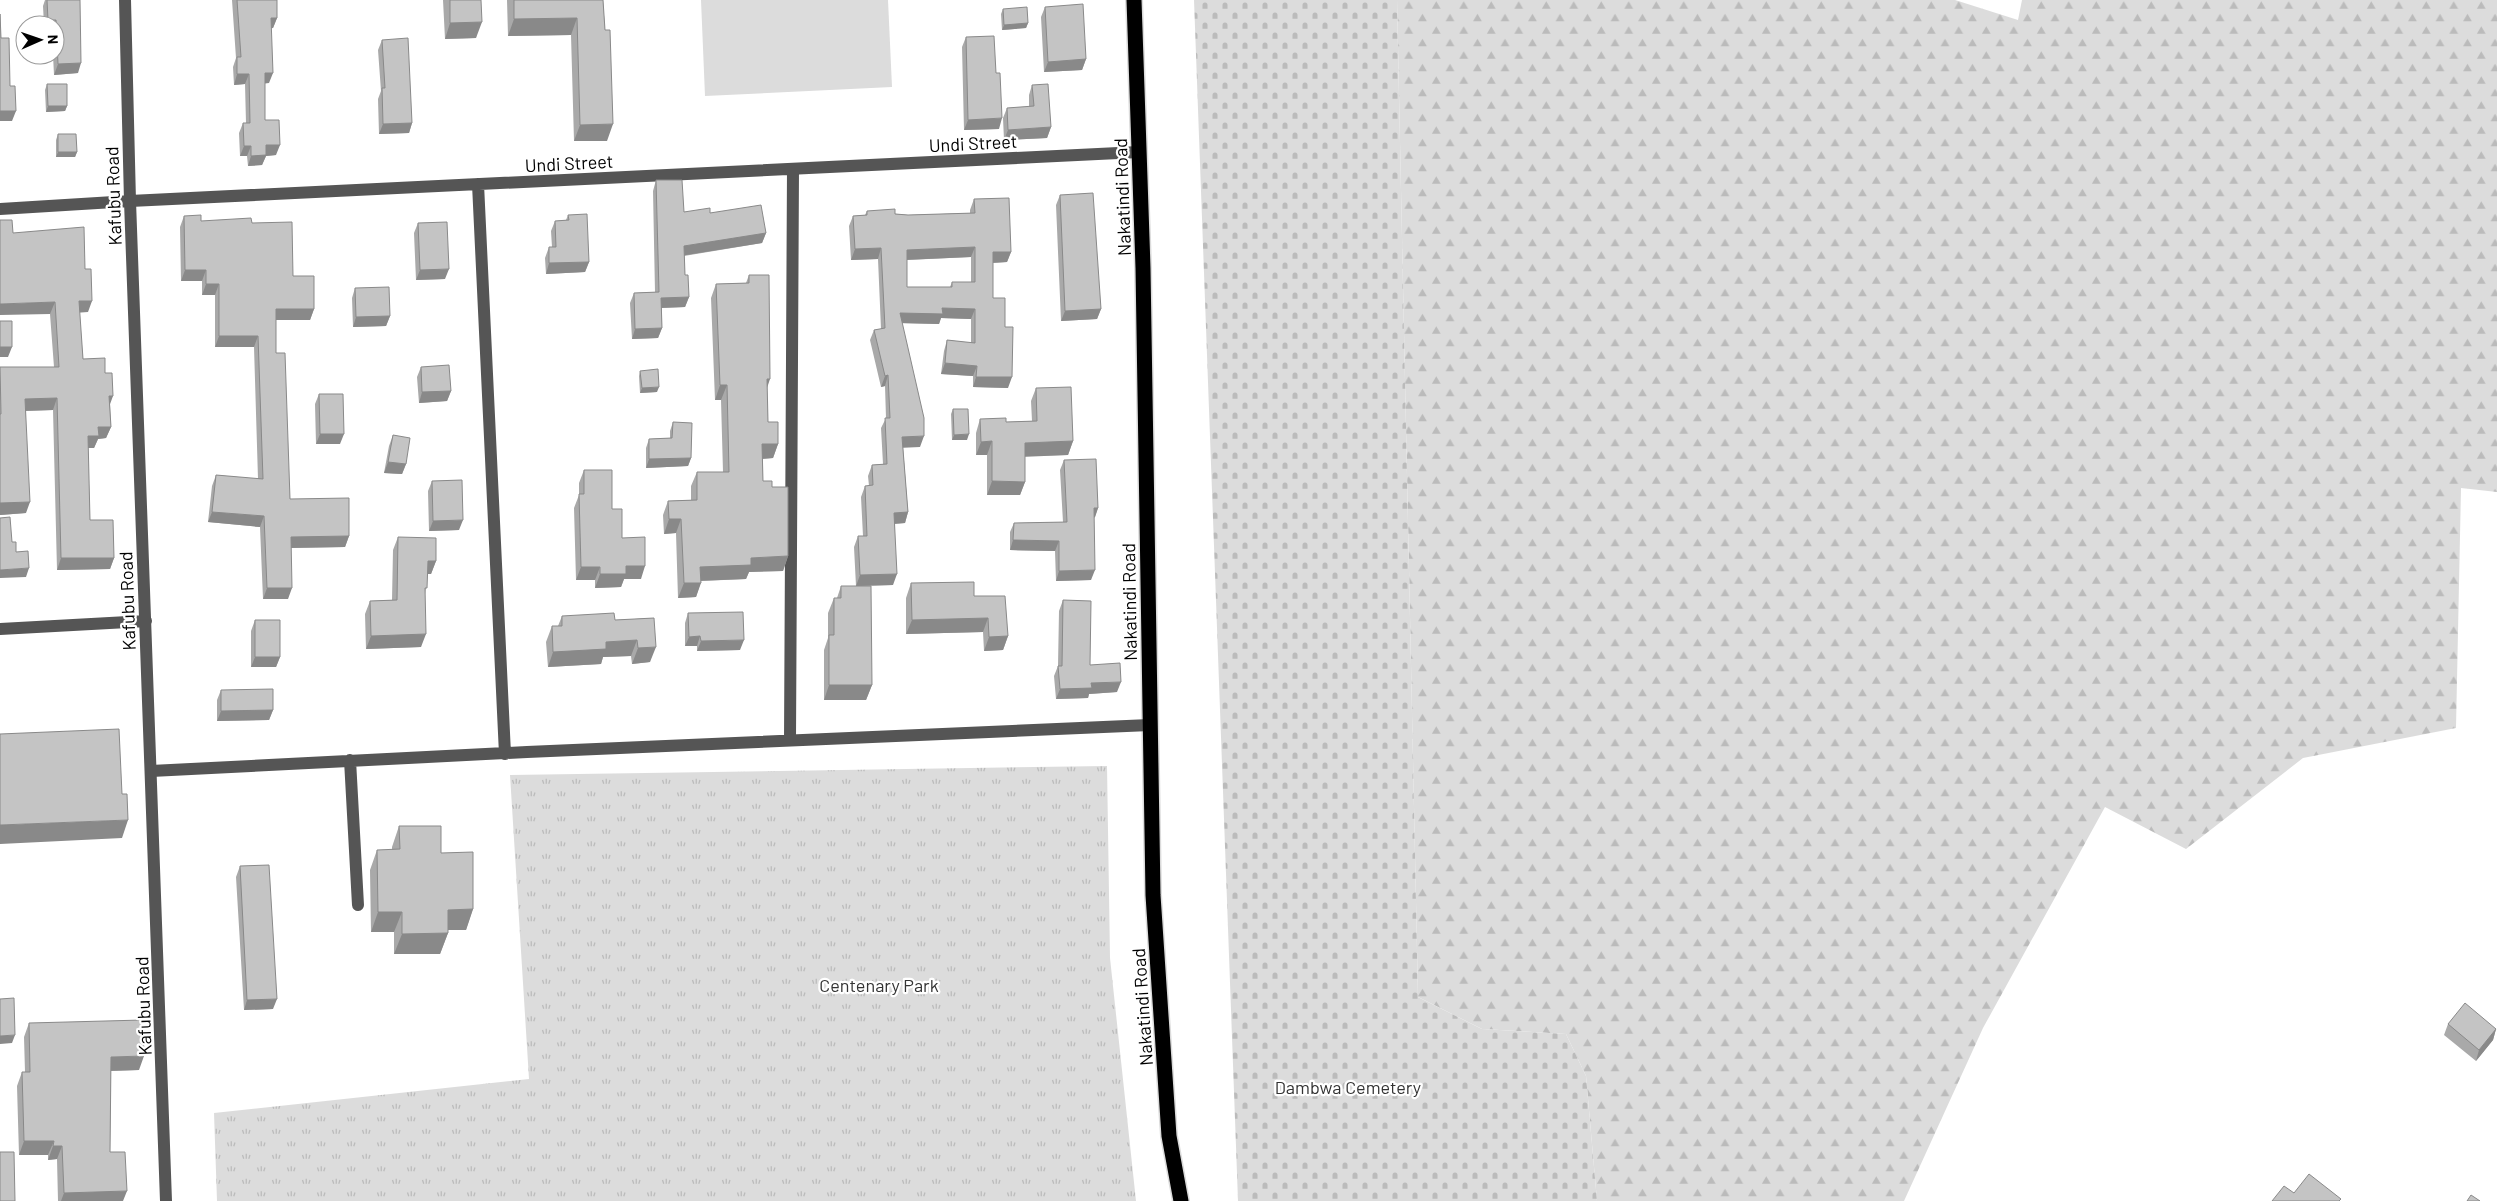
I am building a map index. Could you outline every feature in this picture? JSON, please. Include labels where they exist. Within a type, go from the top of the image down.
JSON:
[{"type":"highway","name":"Nakatindi Road","points":[[1134,0],[1139,152],[1153,895],[1169,1136],[1181,1201]]},
{"type":"street","name":"Kafubu Road","points":[[125,0],[130,201],[164,1074],[166,1201]]},
{"type":"street","name":"Undi Street","points":[[0,209],[1139,152]]},
{"type":"street","points":[[790,740],[794,170]]},
{"type":"street","points":[[478,184],[505,754]]},
{"type":"street","points":[[0,629],[146,621]]},
{"type":"street","points":[[151,771],[350,760],[1150,725]]},
{"type":"street","points":[[350,760],[358,905]]},
{"type":"green space","points":[[701,0],[888,0],[892,87],[705,96]]},
{"type":"green space","name":"Dambwa Cemetery","points":[[1194,0],[1397,0],[1418,997],[1482,1029],[1566,1034],[1586,1076],[1597,1201],[1238,1201]]},
{"type":"green space","points":[[1397,0],[1955,0],[2018,20],[2022,0],[2497,0],[2497,492],[2461,488],[2456,728],[2303,758],[2186,849],[2105,807],[1983,1028],[1904,1201],[1597,1201],[1586,1076],[1566,1034],[1482,1029],[1418,997]]},
{"type":"green space","name":"Centenary Park","points":[[1107,766],[1110,958],[1136,1201],[217,1201],[214,1113],[529,1079],[510,775]]},
{"type":"building","points":[[47,0],[80,0],[81,63],[65,64],[65,15],[48,15]]},
{"type":"building","points":[[237,0],[277,0],[277,18],[271,18],[273,73],[265,73],[265,120],[279,120],[280,145],[266,145],[266,155],[251,156],[251,146],[244,146],[243,123],[250,123],[249,74],[237,74],[237,57],[241,57]]},
{"type":"building","points":[[450,0],[481,0],[482,22],[450,23]]},
{"type":"building","points":[[514,0],[603,0],[605,30],[610,30],[613,124],[580,125],[577,18],[514,19]]},
{"type":"building","points":[[1083,4],[1086,59],[1048,62],[1045,7]]},
{"type":"building","points":[[1027,7],[1028,23],[1004,25],[1003,9]]},
{"type":"building","points":[[0,14],[1,38],[9,38],[10,86],[15,86],[16,111],[0,111]]},
{"type":"building","points":[[994,36],[996,73],[1000,73],[1002,118],[968,120],[966,37]]},
{"type":"building","points":[[408,38],[412,123],[383,124],[382,88],[385,88],[382,40]]},
{"type":"building","points":[[47,84],[67,84],[67,106],[48,106]]},
{"type":"building","points":[[1048,84],[1051,127],[1008,130],[1007,108],[1034,106],[1032,85]]},
{"type":"building","points":[[58,134],[76,134],[77,152],[58,152]]},
{"type":"building","points":[[656,180],[682,180],[684,212],[710,208],[710,213],[761,205],[766,233],[684,246],[685,275],[688,275],[689,297],[661,298],[662,328],[635,329],[634,293],[659,292]]},
{"type":"building","points":[[1093,193],[1101,309],[1065,311],[1060,195]]},
{"type":"building","points":[[1009,198],[1011,252],[993,252],[993,298],[1005,298],[1005,327],[1013,327],[1012,377],[976,377],[977,366],[945,363],[947,340],[975,343],[975,309],[942,308],[943,314],[900,313],[924,418],[924,436],[902,437],[908,512],[894,513],[897,574],[860,575],[858,536],[867,536],[865,486],[873,485],[872,465],[887,464],[885,418],[890,418],[888,375],[885,376],[874,330],[885,328],[881,248],[855,249],[853,216],[867,215],[867,211],[895,209],[895,214],[908,215],[975,213],[974,199]],"holes":[[[975,247],[975,282],[952,282],[952,287],[907,287],[907,250]]]},
{"type":"building","points":[[587,214],[589,262],[549,263],[549,247],[556,247],[555,221],[569,220],[568,215]]},
{"type":"building","points":[[201,215],[201,221],[251,218],[252,223],[292,222],[293,276],[314,276],[314,309],[276,309],[276,353],[285,353],[290,499],[349,498],[349,536],[291,537],[292,588],[267,588],[264,516],[212,512],[216,475],[263,479],[258,336],[219,336],[219,284],[206,284],[206,270],[185,270],[184,216]]},
{"type":"building","points":[[0,220],[12,220],[13,233],[84,227],[85,269],[91,269],[92,301],[79,301],[83,359],[105,358],[105,373],[112,373],[113,396],[109,396],[111,427],[98,427],[99,436],[88,436],[90,520],[113,520],[114,558],[61,558],[57,398],[25,399],[30,502],[0,503],[0,367],[59,367],[55,302],[0,304]]},
{"type":"building","points":[[447,222],[449,269],[420,270],[418,223]]},
{"type":"building","points":[[749,275],[769,275],[770,379],[767,379],[768,422],[778,422],[778,444],[762,444],[763,481],[772,481],[772,487],[788,487],[788,556],[751,558],[751,565],[700,567],[701,583],[684,583],[681,519],[669,519],[668,501],[697,500],[697,472],[729,472],[727,385],[720,385],[716,284],[749,283]]},
{"type":"building","points":[[389,287],[390,316],[356,317],[355,288]]},
{"type":"building","points":[[0,321],[12,321],[12,347],[0,347]]},
{"type":"building","points":[[449,365],[451,391],[422,392],[421,367]]},
{"type":"building","points":[[658,369],[659,387],[642,388],[640,371]]},
{"type":"building","points":[[1071,387],[1073,441],[1025,443],[1025,482],[992,481],[992,441],[981,442],[980,419],[1006,418],[1006,422],[1037,421],[1036,388]]},
{"type":"building","points":[[319,394],[343,394],[344,434],[320,434]]},
{"type":"building","points":[[953,409],[968,409],[969,434],[954,435]]},
{"type":"building","points":[[673,422],[692,423],[691,458],[649,459],[649,439],[672,438]]},
{"type":"building","points":[[393,435],[410,438],[406,464],[388,462]]},
{"type":"building","points":[[1096,459],[1098,508],[1094,508],[1095,570],[1059,571],[1059,541],[1013,540],[1014,523],[1067,522],[1064,460]]},
{"type":"building","points":[[584,470],[612,470],[612,509],[622,509],[622,538],[645,537],[645,566],[626,566],[626,574],[600,574],[600,567],[581,567],[579,494],[584,494]]},
{"type":"building","points":[[462,480],[463,520],[433,521],[432,481]]},
{"type":"building","points":[[10,517],[12,542],[16,542],[16,552],[28,551],[29,568],[0,570],[0,518]]},
{"type":"building","points":[[398,537],[436,538],[436,561],[428,561],[427,588],[425,588],[426,634],[371,636],[370,601],[397,600]]},
{"type":"building","points":[[974,582],[974,596],[1005,596],[1008,636],[989,637],[988,618],[912,620],[911,583]]},
{"type":"building","points":[[841,586],[871,586],[872,685],[829,685],[829,635],[834,635],[834,598],[841,598]]},
{"type":"building","points":[[1063,600],[1091,601],[1090,665],[1120,663],[1121,682],[1091,683],[1092,688],[1060,689],[1058,666],[1062,666]]},
{"type":"building","points":[[743,612],[744,640],[701,641],[700,636],[689,637],[688,613]]},
{"type":"building","points":[[614,613],[615,620],[654,618],[656,647],[638,648],[637,640],[606,642],[606,649],[553,652],[552,626],[562,626],[562,616]]},
{"type":"building","points":[[255,620],[280,620],[280,657],[255,657]]},
{"type":"building","points":[[273,689],[273,710],[221,711],[221,690]]},
{"type":"building","points":[[119,729],[122,794],[127,794],[128,820],[0,825],[0,734]]},
{"type":"building","points":[[399,826],[441,826],[441,853],[473,852],[473,909],[448,910],[448,933],[402,934],[402,912],[378,912],[377,850],[400,849]]},
{"type":"building","points":[[269,865],[277,999],[247,1000],[240,866]]},
{"type":"building","points":[[14,998],[15,1035],[0,1036],[0,999]]},
{"type":"building","points":[[2465,1003],[2496,1029],[2479,1050],[2448,1024]]},
{"type":"building","points":[[143,1020],[144,1056],[111,1057],[110,1152],[125,1152],[127,1191],[64,1193],[62,1146],[53,1146],[54,1141],[24,1141],[22,1072],[30,1072],[29,1023]]},
{"type":"building","points":[[0,1152],[14,1152],[15,1201],[0,1201]]},
{"type":"building","points":[[2309,1174],[2341,1199],[2339,1201],[2272,1201],[2284,1186],[2294,1193]]},
{"type":"building","points":[[2471,1195],[2480,1201],[2467,1201]]}]
